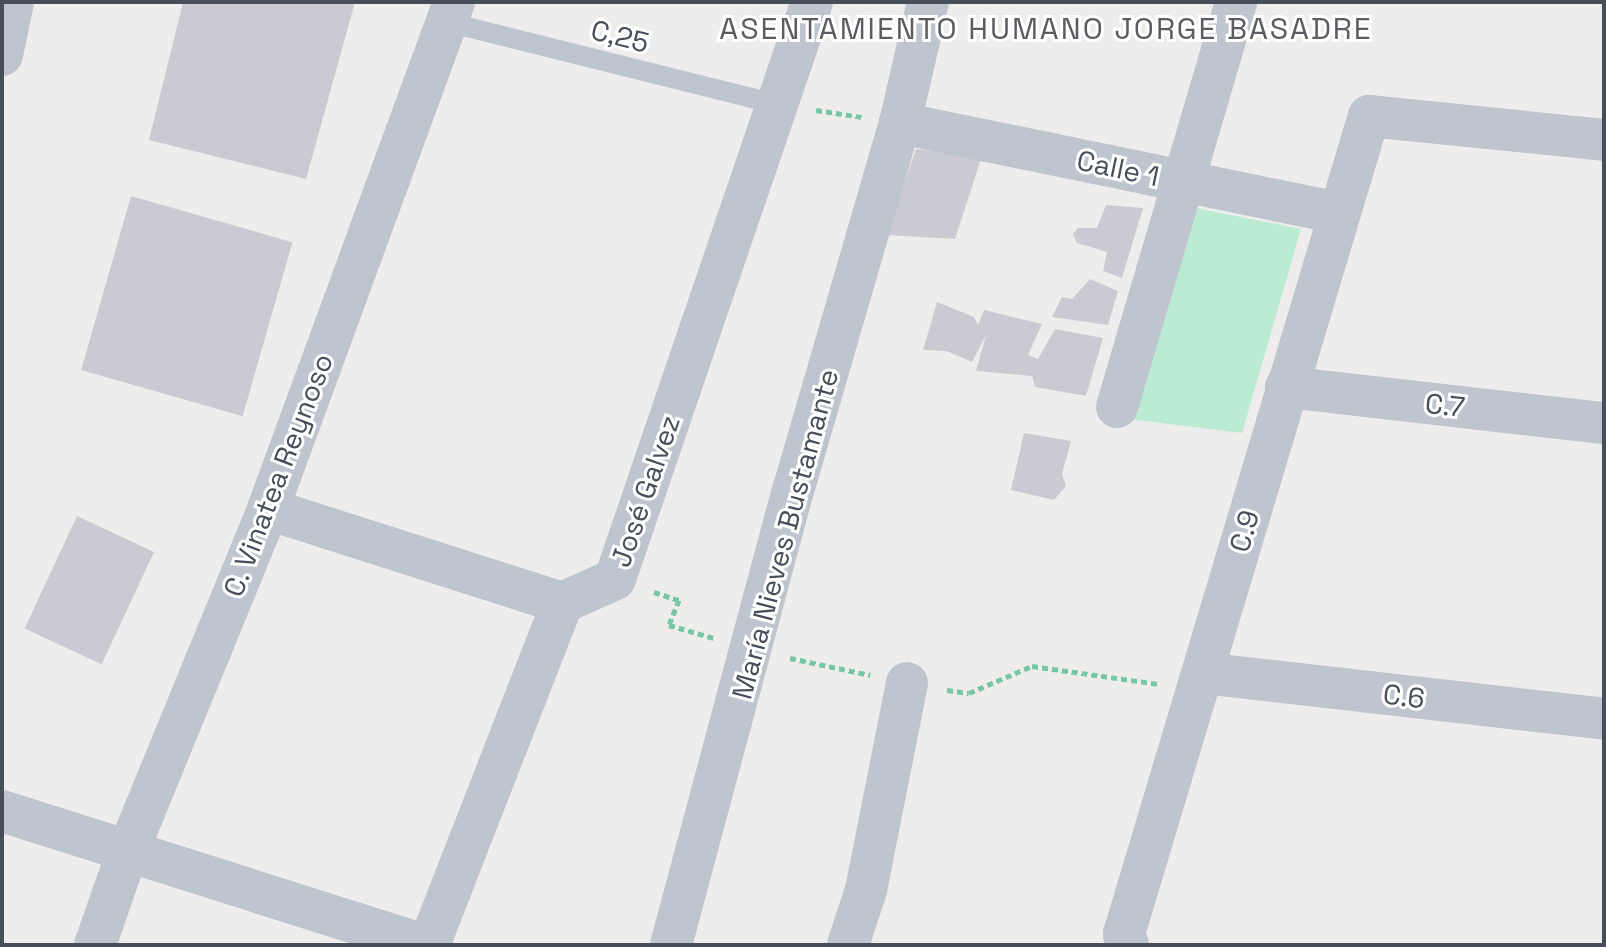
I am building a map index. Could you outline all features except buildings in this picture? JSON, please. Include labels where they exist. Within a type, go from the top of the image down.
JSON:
[{"type":"street","points":[[2,55],[13,2]]},
{"type":"street","name":"José Galvez","points":[[562,603],[615,579],[812,2]]},
{"type":"street","name":"María Nieves Bustamante","points":[[671,945],[754,650],[793,491],[900,123],[928,2]]},
{"type":"street","points":[[1117,407],[1236,2]]},
{"type":"street","name":"C. Vinatea Reynoso","points":[[95,945],[128,851],[268,509],[451,12]]},
{"type":"street","name":"C.9","points":[[1128,945],[1124,934],[1337,213],[1369,116],[1604,140]]},
{"type":"street","name":"Calle 1","points":[[900,123],[1337,213]]},
{"type":"street","name":"C.7","points":[[1286,387],[1604,423]]},
{"type":"street","points":[[2,811],[427,945],[562,603],[268,509]]},
{"type":"street","name":"C.6","points":[[1201,681],[1604,719]]},
{"type":"street","points":[[848,945],[866,890],[907,683]]},
{"type":"lane","name":"C,25","points":[[451,12],[779,105]]},
{"type":"path","points":[[779,105],[900,123]]},
{"type":"path","points":[[615,579],[679,600],[669,625],[754,650],[907,683],[969,693],[1032,666],[1201,681]]},
{"type":"green space","points":[[1196,208],[1301,229],[1242,433],[1128,419]]},
{"type":"district","name":"ASENTAMIENTO HUMANO JORGE BASADRE","points":[[1046,29]]}]
